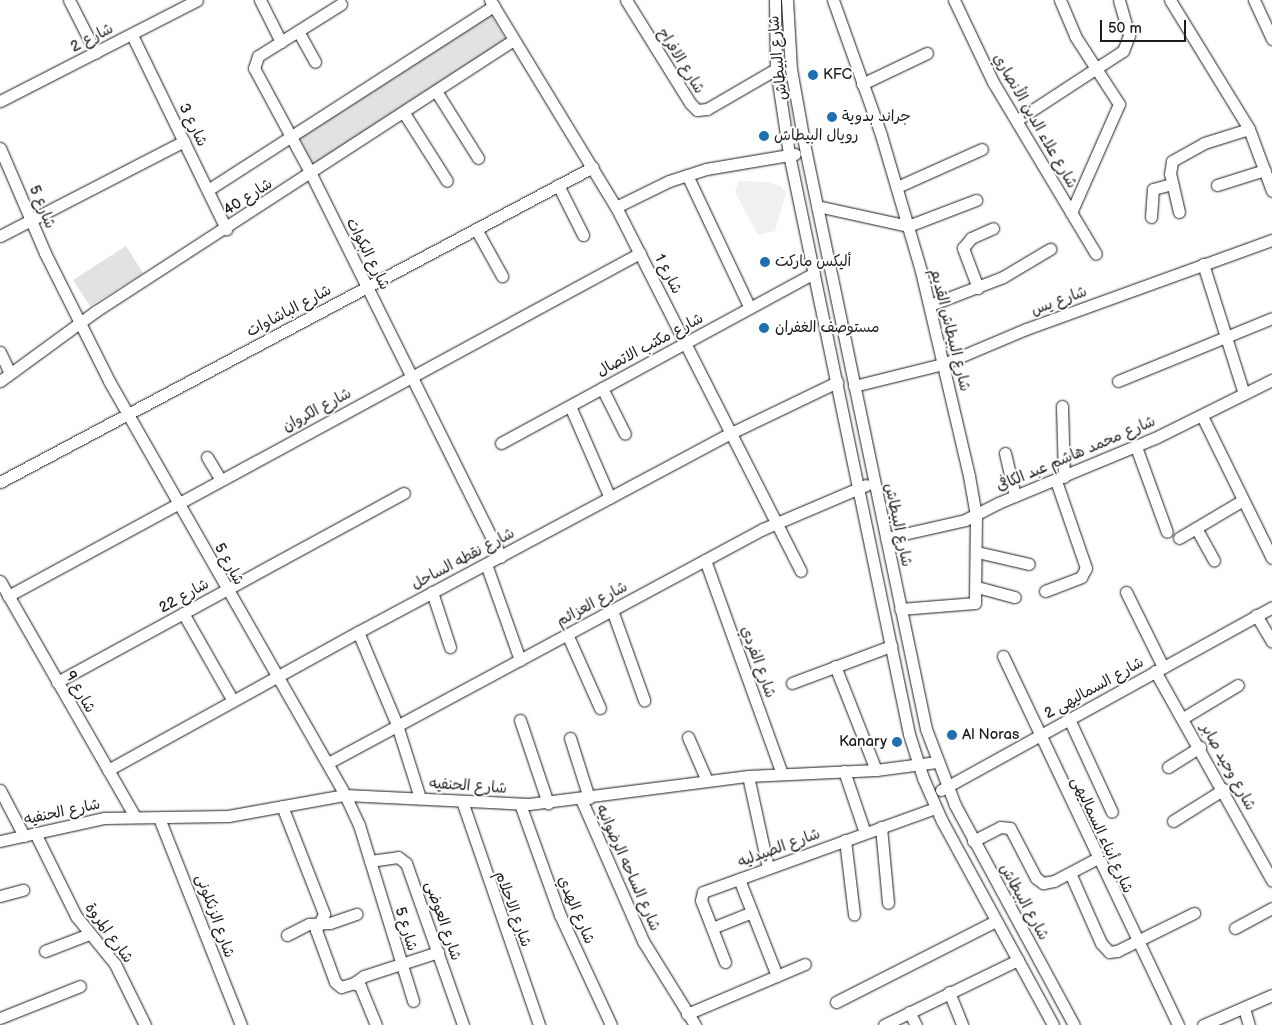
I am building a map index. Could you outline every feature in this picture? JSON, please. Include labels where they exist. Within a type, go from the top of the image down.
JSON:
[{"type":"street","points":[[69,0],[96,53]]},
{"type":"street","name":"شارع 2","points":[[0,101],[197,0]]},
{"type":"street","points":[[260,0],[281,42]]},
{"type":"street","name":"شارع الافراح","points":[[626,0],[690,103],[698,110],[707,109],[776,68]]},
{"type":"street","name":"شارع البيطاش","points":[[775,0],[776,68],[788,154],[891,646],[918,765],[936,808],[1053,1025]]},
{"type":"street","name":"شارع البيطاش","points":[[788,0],[792,70],[806,154],[926,729],[946,787],[1074,1025]]},
{"type":"street","name":"شارع البيطاش القديم","points":[[833,0],[897,186],[930,305],[976,515],[977,600],[972,605],[900,609]]},
{"type":"street","name":"شارع علاء الدين الأنصاري","points":[[954,0],[985,67],[1096,254]]},
{"type":"street","points":[[1060,0],[1095,71],[1117,99],[1119,108],[1071,212]]},
{"type":"street","points":[[1017,120],[1117,57],[1128,44],[1129,35],[1119,0]]},
{"type":"street","points":[[1170,0],[1249,129],[1272,191]]},
{"type":"street","points":[[1254,0],[1272,39]]},
{"type":"street","name":"شارع 1","points":[[492,3],[616,207],[801,571]]},
{"type":"street","name":"شارع 40","points":[[208,190],[492,3]]},
{"type":"street","name":"شارع البكوات","points":[[341,4],[258,56],[254,68],[368,286],[501,556]]},
{"type":"street","points":[[298,31],[315,62]]},
{"type":"street","name":"شارع 3","points":[[132,35],[226,229]]},
{"type":"street","name":"شارع 40","points":[[0,381],[79,322],[311,174],[514,40]]},
{"type":"street","points":[[862,84],[928,53]]},
{"type":"street","points":[[436,91],[478,158]]},
{"type":"street","points":[[404,113],[447,181]]},
{"type":"street","points":[[1179,212],[1169,167],[1177,156],[1218,138],[1249,129]]},
{"type":"street","points":[[0,236],[184,141]]},
{"type":"street","name":"شارع 5","points":[[0,148],[31,220],[79,322],[127,414],[345,795],[370,861],[412,1001]]},
{"type":"street","points":[[897,186],[982,149]]},
{"type":"street","points":[[616,207],[687,175],[788,154],[806,154]]},
{"type":"street","name":"شارع الباشاوات","points":[[0,482],[593,167]]},
{"type":"street","points":[[1217,185],[1265,170]]},
{"type":"street","points":[[687,175],[750,308]]},
{"type":"street","points":[[1151,217],[1153,189],[1172,184]]},
{"type":"street","points":[[558,185],[583,236]]},
{"type":"street","points":[[817,206],[908,226],[976,200]]},
{"type":"street","points":[[978,288],[963,248],[971,238],[993,228]]},
{"type":"street","points":[[476,229],[502,276]]},
{"type":"street","name":"شارع يس","points":[[854,386],[943,364],[1026,328],[1272,240]]},
{"type":"street","points":[[930,305],[978,288],[1020,269],[1050,249]]},
{"type":"street","name":"شارع الكروان","points":[[8,596],[177,502],[640,253]]},
{"type":"street","points":[[1203,264],[1244,394]]},
{"type":"street","name":"شارع مكتب الاتصال","points":[[501,443],[814,273]]},
{"type":"street","points":[[1118,381],[1225,334],[1272,318]]},
{"type":"street","points":[[0,352],[10,373]]},
{"type":"street","name":"شارع محمد هاشم عبد الكافى","points":[[886,538],[950,525],[976,515],[1015,496],[1136,447],[1272,380]]},
{"type":"street","name":"شارع نقطه الساحل","points":[[108,770],[432,592],[731,433],[837,382]]},
{"type":"street","points":[[602,388],[626,434]]},
{"type":"street","points":[[570,406],[610,498]]},
{"type":"street","points":[[1045,591],[1081,577],[1086,568],[1060,479],[1062,406]]},
{"type":"street","points":[[1202,416],[1272,558]]},
{"type":"street","points":[[1136,447],[1167,532]]},
{"type":"street","points":[[1005,453],[1015,496]]},
{"type":"street","points":[[207,456],[220,479]]},
{"type":"street","name":"شارع العزائم","points":[[328,763],[776,522],[874,481]]},
{"type":"street","name":"شارع 22","points":[[56,682],[404,493]]},
{"type":"street","points":[[1179,538],[1243,500]]},
{"type":"street","points":[[1196,528],[1214,560]]},
{"type":"street","points":[[977,552],[1029,564]]},
{"type":"street","name":"شارع الفردي","points":[[705,560],[782,774]]},
{"type":"street","points":[[486,564],[520,660]]},
{"type":"street","name":"شارع 9","points":[[0,581],[56,682],[135,817]]},
{"type":"street","points":[[977,587],[1015,597]]},
{"type":"street","points":[[432,592],[450,647]]},
{"type":"street","name":"شارع وحيد صابر","points":[[1126,592],[1159,669],[1183,718],[1224,789],[1267,856],[1272,880]]},
{"type":"street","name":"شارع السماليهى 2","points":[[930,795],[1272,607]]},
{"type":"street","points":[[612,610],[644,700]]},
{"type":"street","points":[[184,613],[233,701]]},
{"type":"street","points":[[1256,615],[1272,642]]},
{"type":"street","points":[[358,632],[398,725],[420,798]]},
{"type":"street","points":[[567,634],[600,708]]},
{"type":"street","points":[[792,683],[891,646]]},
{"type":"street","name":"شارع أبناء السماليهى","points":[[1003,656],[1096,859],[1178,1025]]},
{"type":"street","points":[[835,666],[876,770]]},
{"type":"street","points":[[1183,718],[1238,685]]},
{"type":"street","points":[[1069,719],[1112,812]]},
{"type":"street","points":[[520,720],[548,803]]},
{"type":"street","points":[[688,737],[707,781]]},
{"type":"street","name":"شارع الساحه الرضوانيه","points":[[570,738],[585,798],[625,904],[695,1025]]},
{"type":"street","points":[[1168,767],[1200,747]]},
{"type":"street","name":"شارع الحنفيه","points":[[0,841],[87,820],[135,817],[228,816],[345,795],[520,804],[548,803],[748,776],[876,770],[936,762]]},
{"type":"street","points":[[844,771],[864,833]]},
{"type":"street","points":[[748,776],[768,868]]},
{"type":"street","points":[[1172,821],[1224,789]]},
{"type":"street","name":"شارع المروة","points":[[0,790],[29,834],[68,902],[89,934],[115,964],[145,1025]]},
{"type":"street","name":"شارع الاحلام","points":[[462,801],[539,1025]]},
{"type":"street","name":"شارع الهدي","points":[[520,804],[560,915],[611,1025]]},
{"type":"street","points":[[282,806],[324,914],[321,922],[316,926],[316,932],[335,982],[343,987],[354,983],[364,976],[438,952]]},
{"type":"street","name":"شارع الصيدليه","points":[[725,962],[702,894],[768,868],[936,808]]},
{"type":"street","name":"شارع الزنكلونى","points":[[159,818],[241,1025]]},
{"type":"street","points":[[973,840],[1007,826],[1012,830],[1039,881],[1050,883],[1096,859]]},
{"type":"street","points":[[881,827],[888,903]]},
{"type":"street","points":[[845,840],[854,914]]},
{"type":"street","name":"شارع العوضى","points":[[370,861],[398,857],[406,863],[462,1025]]},
{"type":"street","points":[[1070,873],[1104,949],[1114,952],[1194,913]]},
{"type":"street","points":[[739,879],[777,976]]},
{"type":"street","points":[[0,896],[24,890]]},
{"type":"street","points":[[1235,928],[1272,908]]},
{"type":"street","points":[[712,928],[752,912]]},
{"type":"street","points":[[287,935],[321,922],[333,922],[356,914]]},
{"type":"street","points":[[836,1002],[996,921]]},
{"type":"street","points":[[45,952],[89,934]]},
{"type":"street","points":[[884,1025],[1018,960]]},
{"type":"street","points":[[687,1014],[805,964]]},
{"type":"street","points":[[1024,972],[1041,964]]},
{"type":"street","points":[[354,983],[362,988],[376,1025]]},
{"type":"street","points":[[0,1018],[80,986]]},
{"type":"street","points":[[949,992],[962,1025]]},
{"type":"street","points":[[1203,1025],[1272,995]]},
{"type":"street","points":[[1244,1008],[1249,1025]]},
{"type":"street","points":[[909,1012],[916,1025]]},
{"type":"shaded area","points":[[490,13],[507,41],[315,167],[299,137]]},
{"type":"shaded area","points":[[739,181],[768,182],[782,187],[786,194],[775,231],[758,235],[735,192]]},
{"type":"shaded area","points":[[126,246],[143,273],[90,306],[73,280]]},
{"type":"place","name":"KFC","points":[[813,75]]},
{"type":"place","name":"جراند بدوية","points":[[832,117]]},
{"type":"place","name":"رويال البيطاش","points":[[764,136]]},
{"type":"place","name":"أليكس ماركت","points":[[765,262]]},
{"type":"place","name":"مستوصف الغفران","points":[[764,328]]},
{"type":"place","name":"Al Noras","points":[[952,735]]},
{"type":"place","name":"Kanary","points":[[897,742]]}]
